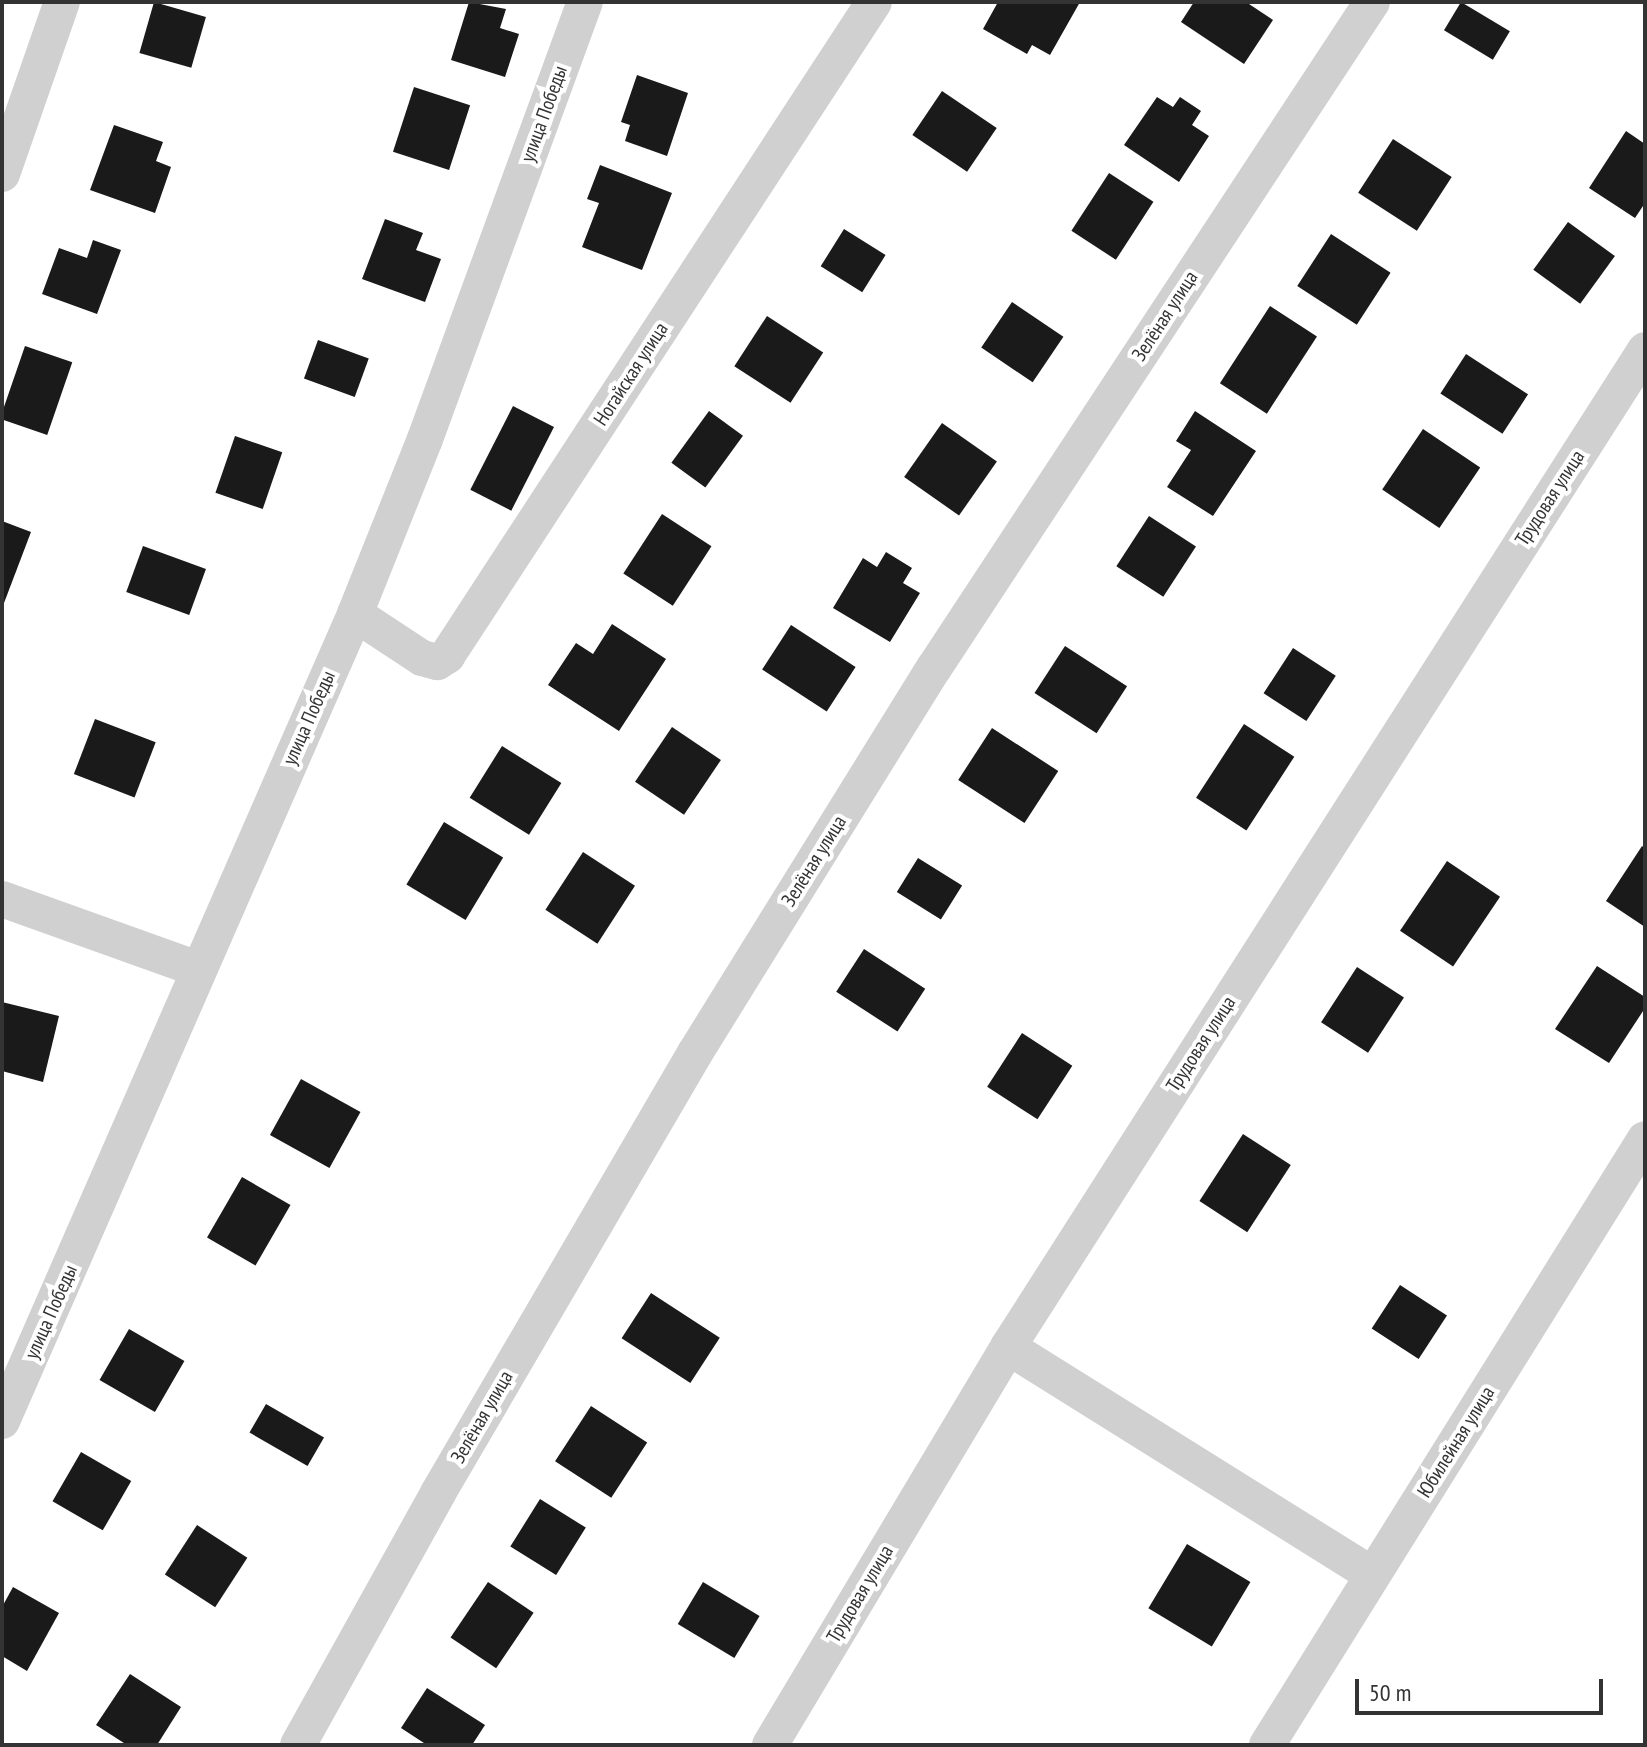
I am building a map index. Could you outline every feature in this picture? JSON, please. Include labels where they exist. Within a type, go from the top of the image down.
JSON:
[{"type":"street","points":[[2,174],[62,2]]},
{"type":"street","name":"улица Победы","points":[[2,1421],[124,1148],[197,969],[355,614],[425,439],[585,2]]},
{"type":"street","name":"Ногайская улица","points":[[355,614],[422,658],[437,662],[447,656],[874,2]]},
{"type":"street","name":"Зелёная улица","points":[[298,1745],[438,1493],[695,1053],[934,668],[1372,2]]},
{"type":"street","name":"Трудовая улица","points":[[770,1745],[1008,1347],[1645,350]]},
{"type":"street","points":[[2,899],[197,969]]},
{"type":"street","name":"Юбилейная улица","points":[[1267,1745],[1645,1139]]},
{"type":"street","points":[[1008,1347],[1373,1575]]},
{"type":"building","points":[[154,2],[206,17],[191,68],[139,53]]},
{"type":"building","points":[[469,2],[506,9],[500,28],[519,34],[505,77],[451,60]]},
{"type":"building","points":[[998,2],[1080,2],[1050,55],[1032,45],[1027,54],[983,29]]},
{"type":"building","points":[[1194,2],[1246,2],[1273,20],[1244,64],[1181,22]]},
{"type":"building","points":[[1461,2],[1510,31],[1493,60],[1444,30]]},
{"type":"building","points":[[637,75],[688,93],[667,156],[625,141],[630,125],[621,122]]},
{"type":"building","points":[[414,87],[470,105],[449,170],[393,152]]},
{"type":"building","points":[[942,91],[997,128],[967,172],[912,135]]},
{"type":"building","points":[[1157,97],[1173,107],[1180,97],[1201,111],[1192,125],[1209,136],[1179,182],[1124,145]]},
{"type":"building","points":[[114,125],[163,142],[156,161],[171,167],[155,213],[90,190]]},
{"type":"building","points":[[1626,131],[1645,144],[1645,203],[1635,218],[1589,188]]},
{"type":"building","points":[[1393,139],[1452,177],[1417,231],[1358,193]]},
{"type":"building","points":[[600,165],[672,193],[642,270],[582,247],[599,203],[587,199]]},
{"type":"building","points":[[1109,173],[1153,202],[1116,260],[1071,231]]},
{"type":"building","points":[[385,219],[423,233],[416,250],[441,259],[425,302],[362,279]]},
{"type":"building","points":[[1568,222],[1615,256],[1580,304],[1533,270]]},
{"type":"building","points":[[844,229],[886,255],[862,292],[821,266]]},
{"type":"building","points":[[1331,234],[1391,273],[1357,325],[1297,286]]},
{"type":"building","points":[[93,240],[121,250],[97,314],[42,294],[59,248],[87,258]]},
{"type":"building","points":[[1012,302],[1063,337],[1033,382],[981,348]]},
{"type":"building","points":[[1270,306],[1317,336],[1267,414],[1220,383]]},
{"type":"building","points":[[767,316],[823,352],[791,403],[734,366]]},
{"type":"building","points":[[318,340],[369,358],[355,397],[304,379]]},
{"type":"building","points":[[25,346],[72,362],[47,435],[2,420]]},
{"type":"building","points":[[1466,354],[1528,394],[1502,434],[1440,393]]},
{"type":"building","points":[[513,406],[554,427],[511,511],[470,490]]},
{"type":"building","points":[[709,411],[743,436],[705,487],[671,463]]},
{"type":"building","points":[[1195,411],[1256,451],[1213,516],[1167,487],[1191,450],[1176,441]]},
{"type":"building","points":[[942,423],[997,461],[959,515],[904,477]]},
{"type":"building","points":[[1423,429],[1480,468],[1439,528],[1382,490]]},
{"type":"building","points":[[235,436],[282,452],[263,509],[215,493]]},
{"type":"building","points":[[662,514],[711,546],[673,606],[623,574]]},
{"type":"building","points":[[1149,516],[1196,546],[1163,597],[1116,566]]},
{"type":"building","points":[[2,521],[31,532],[4,603],[2,603]]},
{"type":"building","points":[[143,546],[206,569],[189,615],[126,592]]},
{"type":"building","points":[[886,552],[912,568],[903,583],[920,593],[890,642],[833,608],[863,558],[877,567]]},
{"type":"building","points":[[612,624],[666,659],[619,731],[548,685],[576,643],[593,654]]},
{"type":"building","points":[[791,625],[856,667],[827,711],[762,669]]},
{"type":"building","points":[[1065,646],[1127,686],[1097,733],[1035,693]]},
{"type":"building","points":[[1293,648],[1336,676],[1306,721],[1264,693]]},
{"type":"building","points":[[95,719],[156,742],[135,797],[74,774]]},
{"type":"building","points":[[1244,724],[1294,757],[1246,830],[1196,798]]},
{"type":"building","points":[[672,727],[721,760],[684,815],[635,782]]},
{"type":"building","points":[[992,728],[1058,771],[1024,823],[958,780]]},
{"type":"building","points":[[502,746],[561,783],[529,835],[470,798]]},
{"type":"building","points":[[444,822],[503,858],[466,920],[406,885]]},
{"type":"building","points":[[1642,846],[1645,848],[1645,927],[1606,901]]},
{"type":"building","points":[[583,852],[635,886],[597,944],[545,910]]},
{"type":"building","points":[[918,858],[962,886],[941,919],[897,892]]},
{"type":"building","points":[[1447,861],[1500,897],[1453,966],[1400,931]]},
{"type":"building","points":[[864,949],[925,989],[897,1032],[836,992]]},
{"type":"building","points":[[1597,966],[1645,997],[1645,1008],[1609,1063],[1555,1029]]},
{"type":"building","points":[[1357,967],[1404,997],[1368,1053],[1321,1022]]},
{"type":"building","points":[[2,1002],[59,1016],[43,1082],[2,1071]]},
{"type":"building","points":[[1022,1033],[1072,1066],[1037,1119],[987,1087]]},
{"type":"building","points":[[301,1079],[360,1112],[329,1168],[270,1135]]},
{"type":"building","points":[[1243,1134],[1291,1165],[1247,1232],[1199,1201]]},
{"type":"building","points":[[242,1177],[290,1205],[255,1266],[207,1238]]},
{"type":"building","points":[[1400,1285],[1447,1315],[1419,1359],[1372,1329]]},
{"type":"building","points":[[651,1293],[720,1338],[690,1383],[622,1338]]},
{"type":"building","points":[[129,1329],[184,1361],[155,1412],[100,1380]]},
{"type":"building","points":[[266,1404],[324,1438],[308,1466],[249,1433]]},
{"type":"building","points":[[591,1406],[647,1442],[611,1498],[555,1461]]},
{"type":"building","points":[[81,1452],[131,1481],[103,1530],[52,1501]]},
{"type":"building","points":[[540,1499],[586,1528],[556,1575],[510,1546]]},
{"type":"building","points":[[197,1525],[247,1558],[215,1607],[165,1574]]},
{"type":"building","points":[[1187,1544],[1250,1582],[1212,1646],[1148,1608]]},
{"type":"building","points":[[488,1582],[534,1613],[496,1668],[451,1638]]},
{"type":"building","points":[[703,1582],[760,1616],[734,1658],[678,1624]]},
{"type":"building","points":[[13,1587],[59,1613],[27,1671],[2,1656],[2,1607]]},
{"type":"building","points":[[130,1674],[181,1707],[157,1745],[127,1745],[96,1725]]},
{"type":"building","points":[[427,1688],[485,1725],[472,1745],[427,1745],[401,1728]]}]
